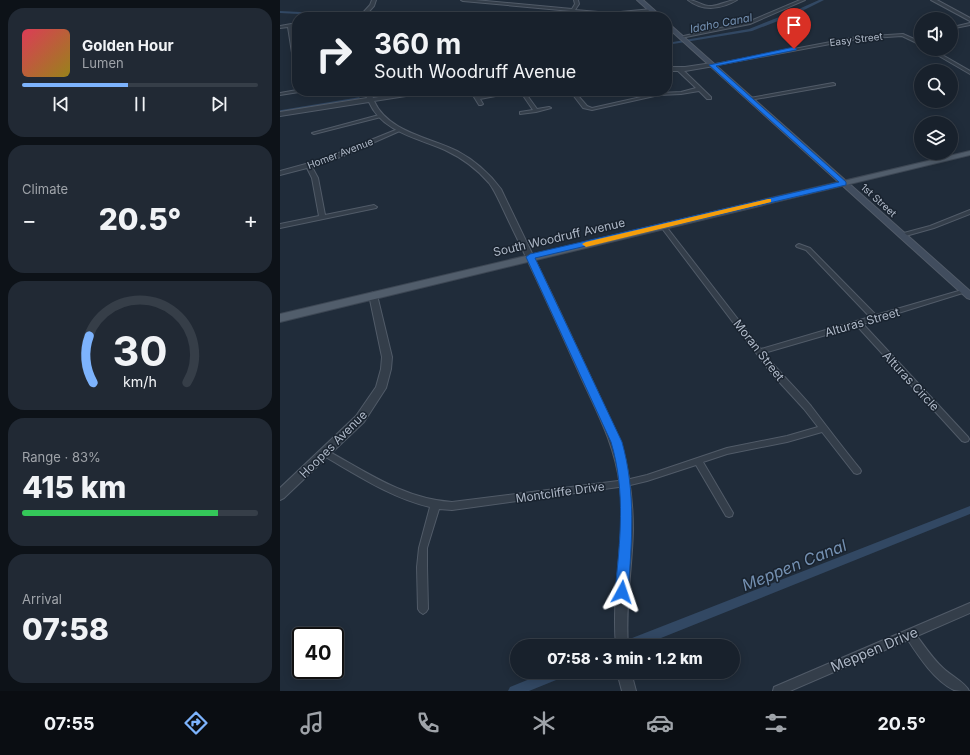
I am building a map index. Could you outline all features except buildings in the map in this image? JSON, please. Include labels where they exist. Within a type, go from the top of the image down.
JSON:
[{"type":"main road","points":[[640,0],[652,10]]},
{"type":"main road","name":"1st Street","points":[[672,29],[967,293]]},
{"type":"main road","name":"South Woodruff Avenue","points":[[280,318],[970,153]]},
{"type":"street","points":[[365,12],[374,0]]},
{"type":"street","points":[[463,0],[585,12]]},
{"type":"street","points":[[573,11],[577,4],[576,0]]},
{"type":"street","points":[[690,0],[698,6],[709,8],[735,0]]},
{"type":"street","points":[[682,38],[749,23],[803,0]]},
{"type":"street","points":[[932,0],[970,20]]},
{"type":"street","points":[[631,12],[652,10]]},
{"type":"street","points":[[958,26],[970,24]]},
{"type":"street","points":[[280,27],[290,25],[292,38]]},
{"type":"street","name":"Easy Street","points":[[712,65],[842,40],[877,36],[906,36],[914,40]]},
{"type":"street","points":[[942,56],[970,73]]},
{"type":"street","points":[[672,69],[680,70],[712,65]]},
{"type":"street","points":[[680,70],[710,98]]},
{"type":"street","points":[[750,99],[833,84]]},
{"type":"street","points":[[672,94],[700,89]]},
{"type":"street","points":[[280,94],[292,92]]},
{"type":"street","points":[[369,96],[380,116],[400,130],[448,149],[480,169],[497,189],[616,442],[622,462],[626,484],[627,530],[620,608],[621,639]]},
{"type":"street","points":[[280,114],[394,96]]},
{"type":"street","points":[[481,104],[477,98],[488,96]]},
{"type":"street","points":[[526,96],[536,111]]},
{"type":"street","points":[[576,96],[585,108],[592,109],[650,96]]},
{"type":"street","points":[[522,113],[549,108]]},
{"type":"street","points":[[314,133],[380,116]]},
{"type":"street","name":"Homer Avenue","points":[[280,173],[309,166],[400,130]]},
{"type":"street","points":[[309,166],[315,178],[322,217]]},
{"type":"street","points":[[280,226],[374,207]]},
{"type":"street","points":[[902,235],[932,227],[970,212]]},
{"type":"street","name":"Moran Street","points":[[663,226],[774,371],[807,407],[857,471]]},
{"type":"street","points":[[799,246],[808,249],[875,318]]},
{"type":"street","name":"Alturas Street","points":[[759,352],[967,293]]},
{"type":"street","name":"Hoopes Avenue","points":[[280,495],[325,454],[360,419],[381,388],[387,358],[373,295]]},
{"type":"street","name":"Alturas Circle","points":[[858,323],[965,439]]},
{"type":"street","name":"Montcliffe Drive","points":[[325,454],[406,497],[435,506],[452,506],[626,484],[727,452],[787,439],[824,428]]},
{"type":"street","points":[[698,461],[728,513]]},
{"type":"street","points":[[423,609],[423,548],[435,506]]},
{"type":"street","name":"Meppen Drive","points":[[781,690],[970,608]]},
{"type":"street","points":[[910,634],[928,662],[937,672],[964,691]]},
{"type":"street","points":[[625,679],[628,691]]},
{"type":"waterway","name":"Idaho Canal","points":[[672,43],[750,30],[794,13],[822,0]]},
{"type":"waterway","name":"Idaho Canal","points":[[280,12],[292,13]]},
{"type":"waterway","points":[[280,111],[359,98]]},
{"type":"waterway","name":"Meppen Canal","points":[[645,639],[970,510]]},
{"type":"waterway","name":"Meppen Canal","points":[[514,691],[544,679]]},
{"type":"slow traffic","points":[[586,244],[768,201]]},
{"type":"route","points":[[622,592],[627,530],[626,484],[622,462],[616,442],[530,257],[844,183],[712,65],[794,49]]}]
